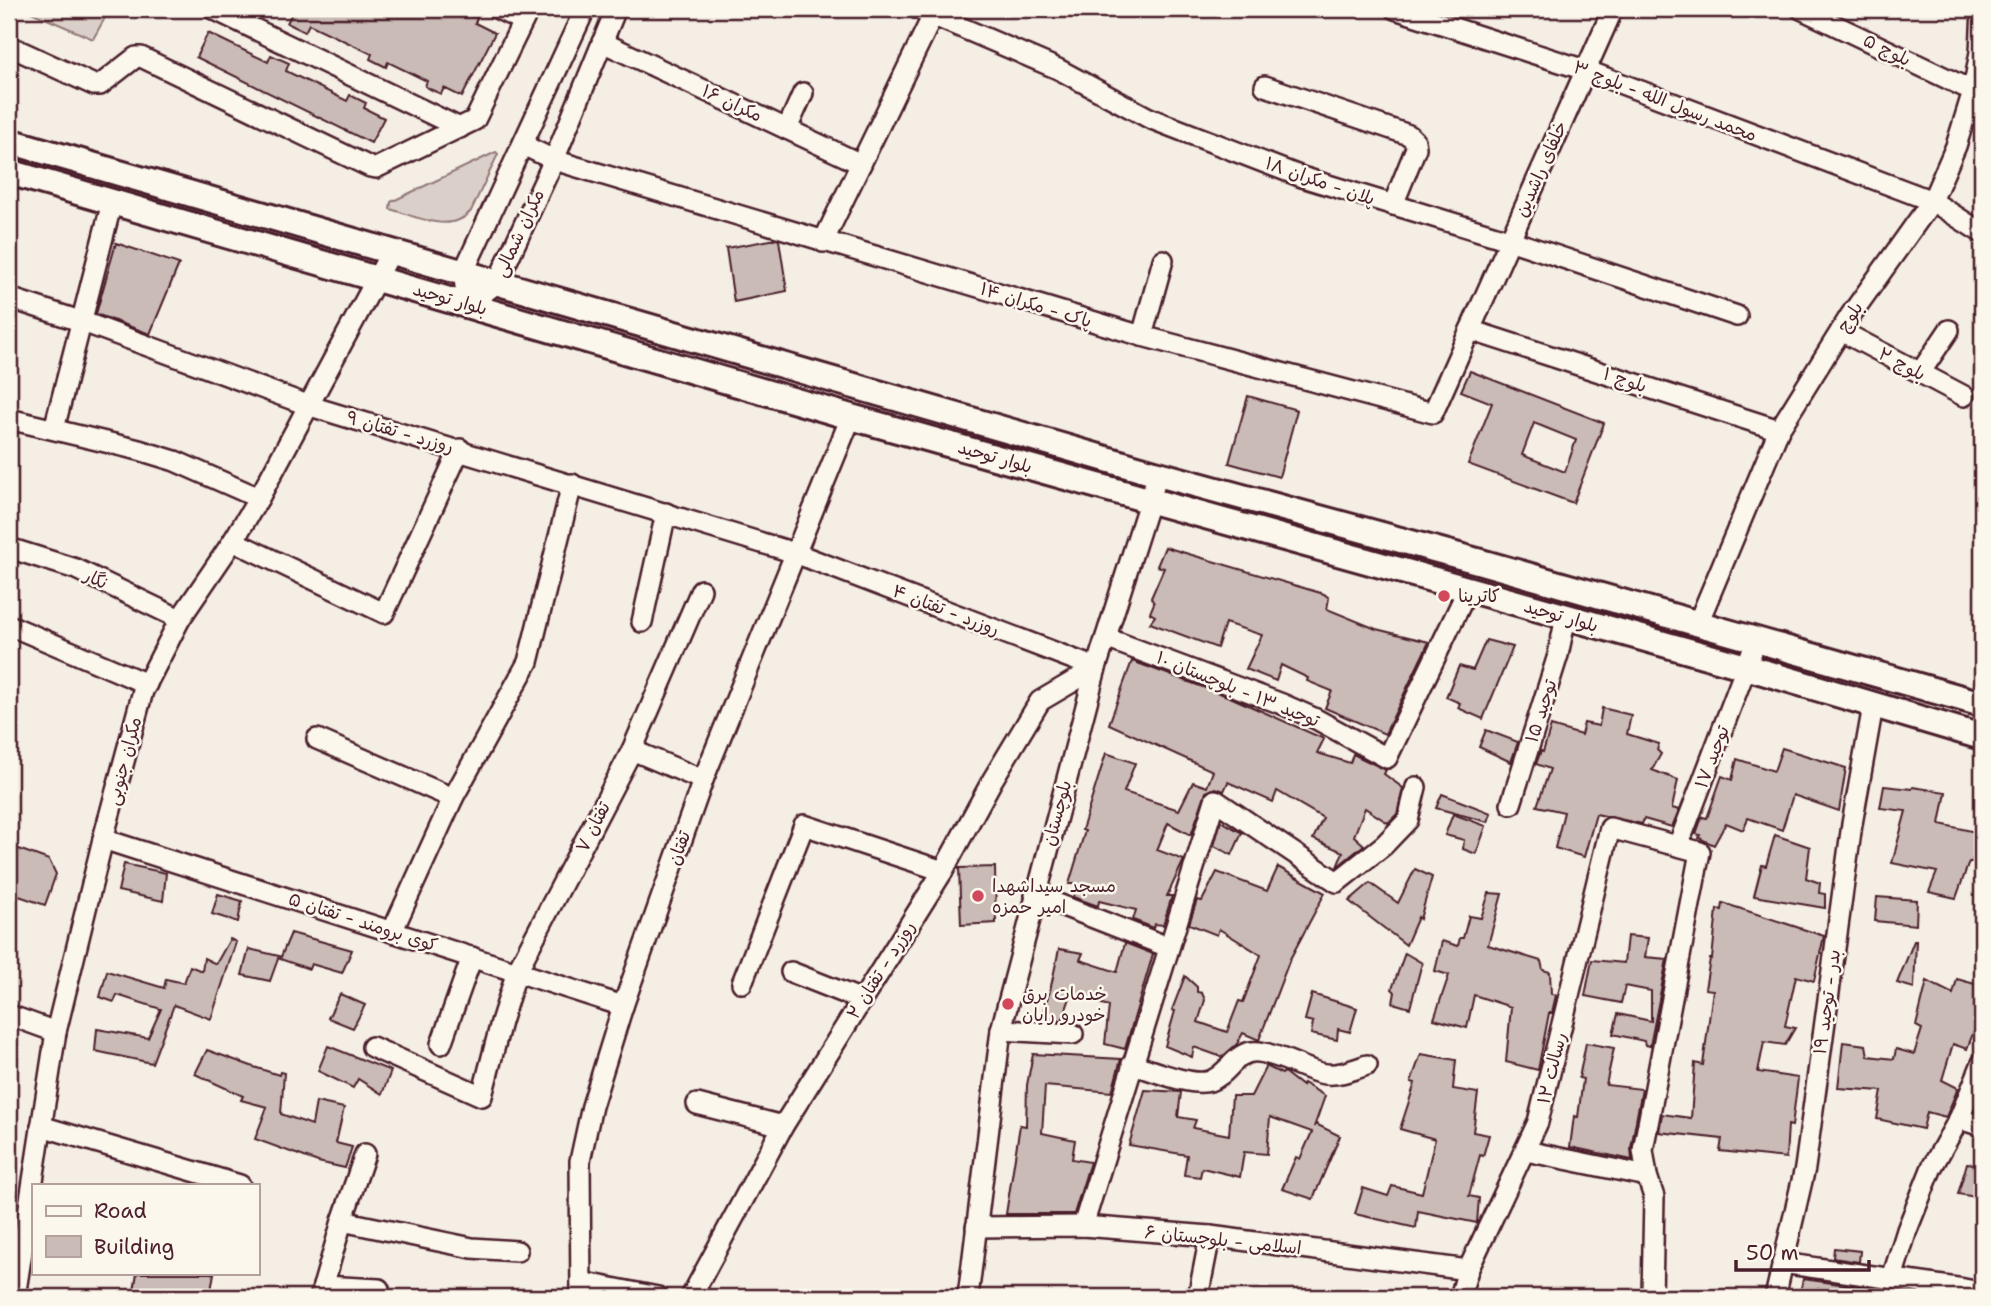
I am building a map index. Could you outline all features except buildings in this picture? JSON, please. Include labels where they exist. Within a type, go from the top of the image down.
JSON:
[{"type":"main road","name":"بلوار توحید","points":[[9,141],[1158,474],[1982,704]]},
{"type":"main road","name":"بلوار توحید","points":[[10,179],[112,202],[851,417],[1746,667],[1982,737]]},
{"type":"street","points":[[213,9],[460,128]]},
{"type":"street","points":[[9,46],[94,85],[100,85],[136,57],[141,57],[370,167],[381,167],[475,120],[526,15],[498,9]]},
{"type":"street","name":"مکران شمالی","points":[[463,273],[585,9]]},
{"type":"street","name":"مکران شمالی","points":[[468,304],[497,283],[554,160],[616,9]]},
{"type":"street","name":"محمد رسول الله - بلوچ ۳","points":[[1395,9],[1585,70],[1932,201],[1982,233]]},
{"type":"street","name":"خلفای راشدین","points":[[1470,330],[1613,9]]},
{"type":"street","name":"بلوچ ۵","points":[[1801,9],[1973,91]]},
{"type":"street","name":"بلوچ","points":[[1698,623],[1779,430],[1841,331],[1932,201],[1956,146],[1973,91],[1980,52],[1982,9]]},
{"type":"street","points":[[823,242],[929,11]]},
{"type":"street","name":"پلان - مکران ۱۸","points":[[929,11],[1058,69],[1149,118],[1302,177],[1509,240],[1737,316]]},
{"type":"street","name":"مکران ۱۶","points":[[602,42],[861,164]]},
{"type":"street","points":[[1265,86],[1409,135],[1415,141],[1416,148],[1394,205]]},
{"type":"street","points":[[787,129],[803,93]]},
{"type":"street","name":"پاک - مکران ۱۴","points":[[523,145],[554,160],[1142,337],[1433,413],[1470,330]]},
{"type":"street","points":[[54,429],[112,202]]},
{"type":"street","name":"مکران جنوبی","points":[[32,1184],[56,1032],[103,839],[147,684],[180,619],[259,498],[391,252]]},
{"type":"street","points":[[1142,337],[1163,260]]},
{"type":"street","points":[[463,273],[468,304]]},
{"type":"street","name":"روزرد - تفتان ۹","points":[[9,298],[82,321],[310,406],[460,449],[795,553]]},
{"type":"street","name":"بلوچ ۱","points":[[1470,330],[1779,430]]},
{"type":"street","points":[[1920,373],[1949,330]]},
{"type":"street","name":"بلوچ ۲","points":[[1841,331],[1964,396]]},
{"type":"street","name":"تفتان","points":[[581,1290],[580,1161],[592,1106],[623,1006],[703,780],[851,417]]},
{"type":"street","points":[[9,419],[175,461],[259,498]]},
{"type":"street","points":[[233,541],[384,612],[460,449]]},
{"type":"street","name":"بلوچستان","points":[[968,1297],[1001,1030],[1097,668],[1158,474]]},
{"type":"street","points":[[392,932],[453,798],[528,662],[572,484]]},
{"type":"street","points":[[642,622],[666,513]]},
{"type":"street","name":"نگار","points":[[9,548],[76,569],[180,619]]},
{"type":"street","name":"روزرد - تفتان ۴","points":[[795,553],[1097,668]]},
{"type":"street","name":"تفتان ۷","points":[[372,1047],[482,1097],[517,971],[632,750],[701,590]]},
{"type":"street","name":"توحید ۱۳ - بلوچستان ۱۰","points":[[1106,638],[1282,704],[1316,719],[1387,758],[1468,590]]},
{"type":"street","name":"توحید ۱۵","points":[[1511,804],[1558,655],[1566,617]]},
{"type":"street","points":[[9,625],[147,684]]},
{"type":"street","name":"توحید ۱۷","points":[[1678,846],[1756,641]]},
{"type":"street","name":"روزرد - تفتان ۲","points":[[691,1297],[783,1126],[943,872],[993,779],[1040,701],[1097,668]]},
{"type":"street","name":"بدر - توحید ۱۹","points":[[1775,1297],[1805,1168],[1852,824],[1873,706]]},
{"type":"street","points":[[317,739],[453,798]]},
{"type":"street","points":[[632,750],[703,780]]},
{"type":"street","points":[[1083,1226],[1215,800],[1337,883],[1384,845],[1408,820],[1416,788]]},
{"type":"street","points":[[742,983],[804,825],[943,872]]},
{"type":"street","name":"رسالت ۱۲","points":[[1460,1297],[1468,1270],[1538,1122],[1610,828],[1678,846]]},
{"type":"street","name":"کوی برومند - تفتان ۵","points":[[103,839],[623,1006]]},
{"type":"street","points":[[1652,1297],[1654,1197],[1643,1150],[1700,852],[1678,846]]},
{"type":"street","points":[[1035,895],[1168,947]]},
{"type":"street","points":[[440,1044],[472,957]]},
{"type":"street","points":[[791,972],[862,1000]]},
{"type":"street","points":[[9,1015],[56,1032]]},
{"type":"street","points":[[1001,1030],[1073,1034]]},
{"type":"street","points":[[1132,1064],[1195,1083],[1211,1081],[1246,1053],[1258,1052],[1322,1074],[1348,1072],[1367,1065]]},
{"type":"street","points":[[1892,1278],[1907,1230],[1932,1167],[1959,1119],[1982,1063]]},
{"type":"street","points":[[697,1104],[783,1126]]},
{"type":"street","points":[[1959,1119],[1982,1126]]},
{"type":"street","points":[[41,1126],[237,1184]]},
{"type":"street","points":[[1526,1151],[1647,1176]]},
{"type":"street","points":[[365,1154],[321,1292],[379,1289]]},
{"type":"street","name":"مکران جنوبی","points":[[15,1297],[32,1185]]},
{"type":"street","points":[[342,1221],[472,1248],[517,1251]]},
{"type":"street","name":"اسلامی - بلوچستان ۶","points":[[976,1227],[1083,1226],[1210,1236],[1468,1270]]},
{"type":"street","points":[[1198,1297],[1210,1236]]},
{"type":"street","points":[[1782,1263],[1964,1289],[1969,1290],[1971,1297]]},
{"type":"street","points":[[581,1290],[659,1297]]},
{"type":"shaded area","points":[[24,9],[110,9],[93,39]]},
{"type":"shaded area","points":[[496,152],[498,154],[471,211],[463,218],[453,222],[432,222],[390,209],[391,202]]},
{"type":"place","name":"کاترینا","points":[[1444,596]]},
{"type":"place","name":"مسجد سیداشهدا امیر حمزه","points":[[978,896]]},
{"type":"place","name":"خدمات برق خودرو رایان","points":[[1008,1004]]}]
